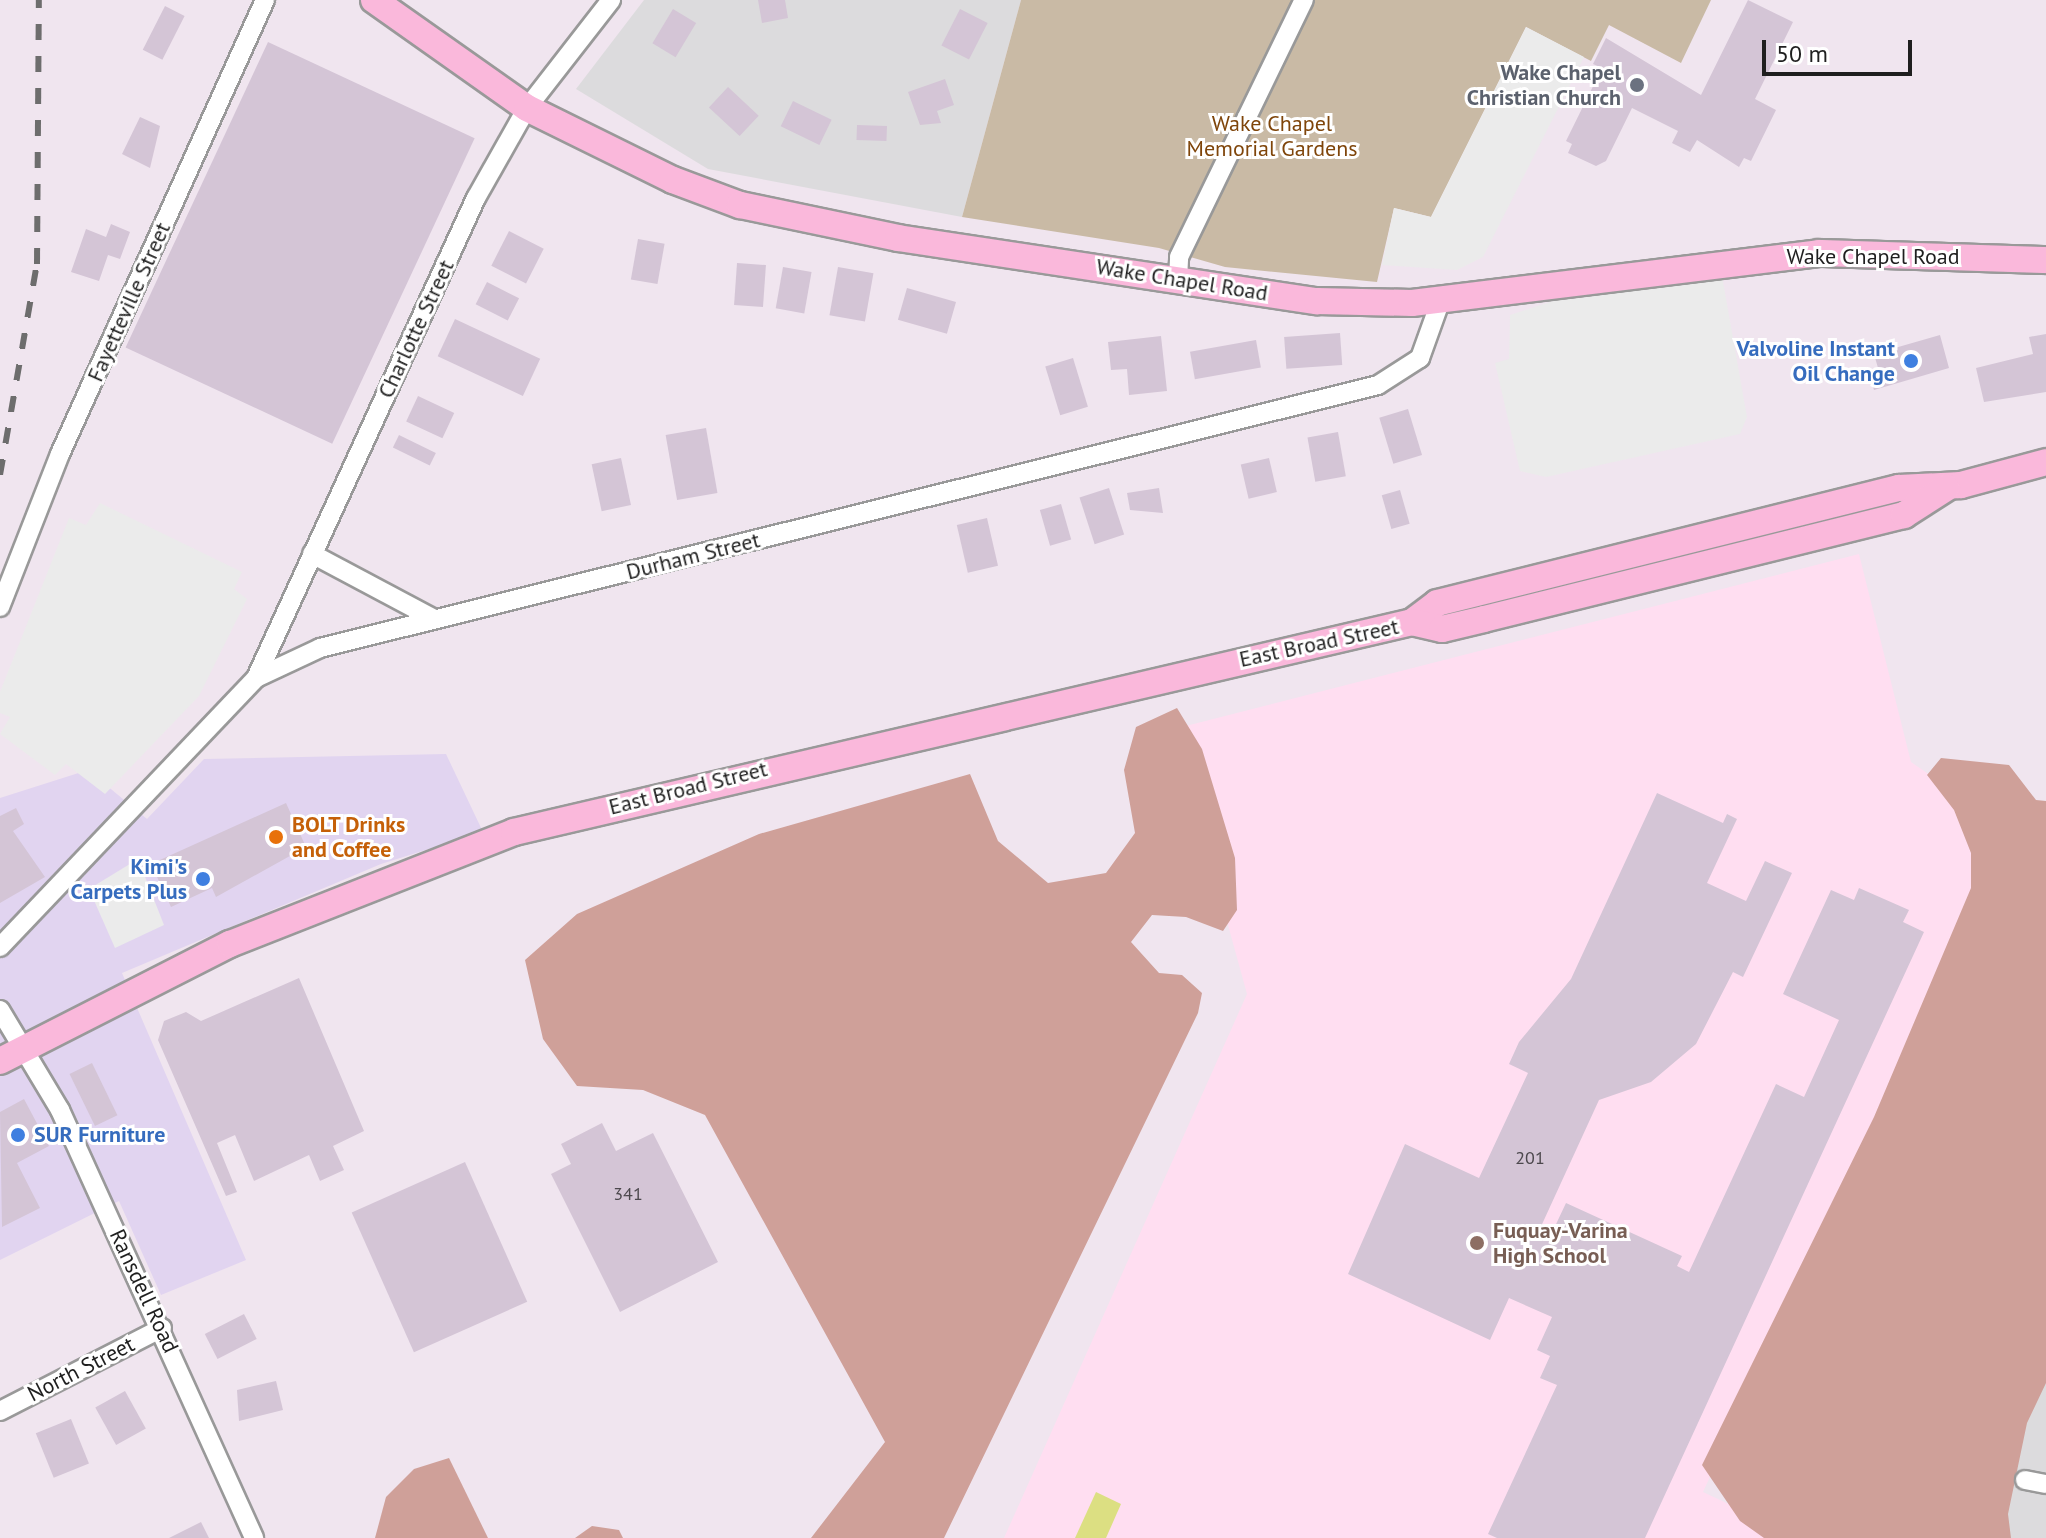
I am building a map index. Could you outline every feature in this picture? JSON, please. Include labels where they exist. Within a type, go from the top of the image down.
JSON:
[{"type":"main road","name":"Wake Chapel Road","points":[[374,0],[527,108],[740,205],[830,227],[1317,301],[1440,302],[1819,253],[2046,260]]},
{"type":"main road","name":"East Broad Street","points":[[0,1061],[230,944],[514,832],[1412,622],[1437,603],[1899,488],[1946,488],[2046,462]]},
{"type":"street","name":"Fayetteville Street","points":[[0,607],[60,454],[265,0]]},
{"type":"street","name":"Charlotte Street","points":[[256,678],[476,198],[527,108],[611,0]]},
{"type":"street","points":[[1178,279],[1179,257],[1304,0]]},
{"type":"street","name":"Durham Street","points":[[4,943],[256,678],[320,648],[1378,385],[1420,358],[1440,302]]},
{"type":"street","points":[[312,554],[434,619]]},
{"type":"street","points":[[0,1010],[24,1049]]},
{"type":"street","name":"Ransdell Road","points":[[24,1049],[60,1110],[162,1328],[254,1538]]},
{"type":"street","name":"North Street","points":[[0,1411],[162,1328]]},
{"type":"street","points":[[2025,1480],[2046,1484]]},
{"type":"shaded area","points":[[644,0],[1021,0],[962,217],[708,169],[576,89]]},
{"type":"shaded area","points":[[1526,27],[1584,57],[1483,257],[1457,270],[1382,265],[1394,208],[1431,217]]},
{"type":"shaded area","points":[[1722,276],[1747,417],[1740,434],[1546,477],[1520,471],[1495,363],[1509,359],[1510,315],[1559,299]]},
{"type":"shaded area","points":[[100,503],[242,572],[234,589],[247,599],[199,696],[105,794],[66,764],[55,775],[0,734],[10,717],[0,713],[0,692],[69,518],[86,525]]},
{"type":"shaded area","name":"Fuquay-Varina High School","points":[[1859,554],[1911,762],[2010,830],[1703,1492],[1801,1538],[1004,1538],[1247,994],[1174,729]]},
{"type":"shaded area","points":[[1177,708],[1202,749],[1235,858],[1237,910],[1223,931],[1186,917],[1152,915],[1131,942],[1159,973],[1182,975],[1202,993],[1198,1013],[944,1538],[811,1538],[885,1442],[705,1115],[643,1090],[577,1086],[543,1039],[525,960],[577,914],[759,834],[970,774],[998,841],[1048,883],[1106,873],[1135,833],[1124,770],[1136,727]]},
{"type":"shaded area","points":[[446,754],[483,832],[381,864],[122,973],[246,1260],[161,1295],[119,1201],[0,1260],[0,798],[88,770],[147,819],[204,759]]},
{"type":"shaded area","points":[[1941,758],[2009,765],[2036,800],[2046,801],[2046,1383],[2027,1423],[2008,1514],[2011,1538],[1764,1538],[1740,1521],[1702,1465],[1874,1117],[1971,888],[1971,853],[1954,810],[1927,775]]},
{"type":"shaded area","points":[[138,859],[164,925],[115,948],[89,889]]},
{"type":"shaded area","points":[[2046,1344],[2046,1538],[1989,1538]]},
{"type":"shaded area","points":[[449,1458],[488,1538],[375,1538],[386,1497],[414,1469]]},
{"type":"shaded area","points":[[592,1526],[619,1530],[623,1538],[575,1538]]},
{"type":"green space","name":"Wake Chapel Memorial Gardens","points":[[1021,0],[1711,0],[1681,63],[1609,25],[1591,61],[1526,27],[1431,217],[1394,208],[1377,282],[1225,267],[1159,248],[962,217]]},
{"type":"green space","points":[[1096,1492],[1121,1504],[1106,1538],[1075,1538]]},
{"type":"building","points":[[758,0],[785,0],[788,18],[762,23]]},
{"type":"building","name":"Wake Chapel Christian Church","points":[[1748,0],[1793,22],[1755,99],[1776,110],[1751,161],[1744,158],[1739,167],[1697,140],[1690,152],[1672,143],[1678,131],[1632,108],[1606,161],[1596,166],[1568,153],[1572,144],[1566,141],[1602,68],[1593,64],[1606,38],[1701,95]]},
{"type":"building","points":[[165,6],[185,16],[162,60],[143,50]]},
{"type":"building","points":[[673,9],[696,23],[676,57],[652,43]]},
{"type":"building","points":[[960,9],[988,23],[969,60],[941,46]]},
{"type":"building","points":[[268,42],[475,138],[332,444],[126,347]]},
{"type":"building","points":[[945,79],[954,105],[937,111],[941,123],[920,125],[908,92]]},
{"type":"building","points":[[728,87],[759,116],[740,136],[709,107]]},
{"type":"building","points":[[793,101],[832,120],[819,145],[781,126]]},
{"type":"building","points":[[140,117],[160,126],[150,168],[122,154]]},
{"type":"building","points":[[857,125],[887,126],[886,141],[856,140]]},
{"type":"building","points":[[111,224],[130,232],[120,259],[108,255],[99,281],[71,272],[86,229],[106,237]]},
{"type":"building","points":[[509,231],[544,249],[526,283],[491,266]]},
{"type":"building","points":[[638,239],[665,244],[657,284],[631,279]]},
{"type":"building","points":[[737,263],[766,265],[763,307],[734,305]]},
{"type":"building","points":[[783,267],[812,272],[804,313],[776,308]]},
{"type":"building","points":[[838,267],[873,273],[865,322],[829,315]]},
{"type":"building","points":[[487,282],[519,298],[508,321],[476,304]]},
{"type":"building","points":[[907,288],[956,302],[947,334],[898,320]]},
{"type":"building","points":[[455,319],[540,359],[523,396],[438,356]]},
{"type":"building","points":[[1340,333],[1342,365],[1286,369],[1284,337]]},
{"type":"building","points":[[2046,334],[2046,392],[1984,402],[1976,368],[2033,354],[2029,337]]},
{"type":"building","name":"Valvoline Instant Oil Change","points":[[1940,335],[1949,368],[1874,390],[1870,378],[1880,375],[1874,354]]},
{"type":"building","points":[[1161,336],[1167,391],[1129,395],[1127,369],[1111,370],[1108,342]]},
{"type":"building","points":[[1256,340],[1261,368],[1195,379],[1190,352]]},
{"type":"building","points":[[1073,358],[1088,407],[1060,415],[1045,366]]},
{"type":"building","points":[[418,396],[454,413],[442,438],[406,421]]},
{"type":"building","points":[[1408,409],[1422,455],[1393,464],[1379,418]]},
{"type":"building","points":[[706,428],[717,493],[677,500],[666,435]]},
{"type":"building","points":[[1338,432],[1346,476],[1315,482],[1307,437]]},
{"type":"building","points":[[399,435],[436,453],[430,466],[393,448]]},
{"type":"building","points":[[621,458],[631,505],[602,511],[592,464]]},
{"type":"building","points":[[1269,458],[1277,492],[1249,499],[1241,465]]},
{"type":"building","points":[[1109,488],[1124,535],[1095,544],[1080,498]]},
{"type":"building","points":[[1159,488],[1163,513],[1130,510],[1127,493]]},
{"type":"building","points":[[1400,490],[1410,524],[1391,529],[1382,495]]},
{"type":"building","points":[[1061,504],[1071,540],[1050,546],[1040,510]]},
{"type":"building","points":[[987,518],[998,566],[968,573],[957,525]]},
{"type":"building","name":"Fuquay-Varina High School","points":[[1657,793],[1723,823],[1727,814],[1737,819],[1707,883],[1746,901],[1765,861],[1792,873],[1743,977],[1733,972],[1696,1044],[1651,1082],[1599,1100],[1538,1233],[1549,1239],[1566,1203],[1682,1256],[1677,1266],[1689,1272],[1776,1084],[1804,1097],[1839,1020],[1783,994],[1831,890],[1854,900],[1859,888],[1909,910],[1903,922],[1924,932],[1645,1538],[1497,1538],[1488,1534],[1557,1385],[1540,1378],[1550,1356],[1537,1350],[1552,1317],[1509,1298],[1490,1340],[1348,1274],[1405,1144],[1479,1178],[1528,1073],[1509,1064],[1519,1042],[1571,979]]},
{"type":"building","points":[[286,803],[306,847],[216,897],[212,888],[171,907],[151,864]]},
{"type":"building","points":[[16,808],[24,824],[13,831],[45,877],[0,903],[0,816]]},
{"type":"building","points":[[299,978],[364,1131],[333,1146],[344,1170],[320,1181],[309,1155],[254,1181],[235,1135],[217,1143],[237,1192],[226,1196],[158,1040],[164,1021],[186,1012],[201,1021]]},
{"type":"building","points":[[92,1063],[117,1115],[95,1126],[70,1074]]},
{"type":"building","points":[[24,1099],[49,1146],[17,1163],[40,1208],[2,1227],[0,1112]]},
{"type":"building","points":[[602,1123],[616,1151],[653,1133],[718,1262],[620,1312],[551,1174],[571,1164],[561,1144]]},
{"type":"building","points":[[465,1162],[527,1302],[414,1352],[352,1212]]},
{"type":"building","points":[[244,1314],[257,1339],[218,1359],[205,1334]]},
{"type":"building","points":[[276,1381],[283,1410],[239,1421],[237,1390]]},
{"type":"building","points":[[125,1391],[146,1429],[116,1445],[95,1407]]},
{"type":"building","points":[[71,1419],[89,1464],[54,1478],[36,1433]]},
{"type":"building","points":[[201,1522],[209,1538],[169,1538]]},
{"type":"railway","points":[[0,475],[37,264],[39,0]]},
{"type":"place","name":"Wake Chapel Christian Church","points":[[1637,85]]},
{"type":"place","name":"Valvoline Instant Oil Change","points":[[1911,361]]},
{"type":"place","name":"BOLT Drinks and Coffee","points":[[276,837]]},
{"type":"place","name":"Kimi's Carpets Plus","points":[[203,879]]},
{"type":"place","name":"SUR Furniture","points":[[18,1135]]},
{"type":"place","name":"Fuquay-Varina High School","points":[[1477,1243]]}]
